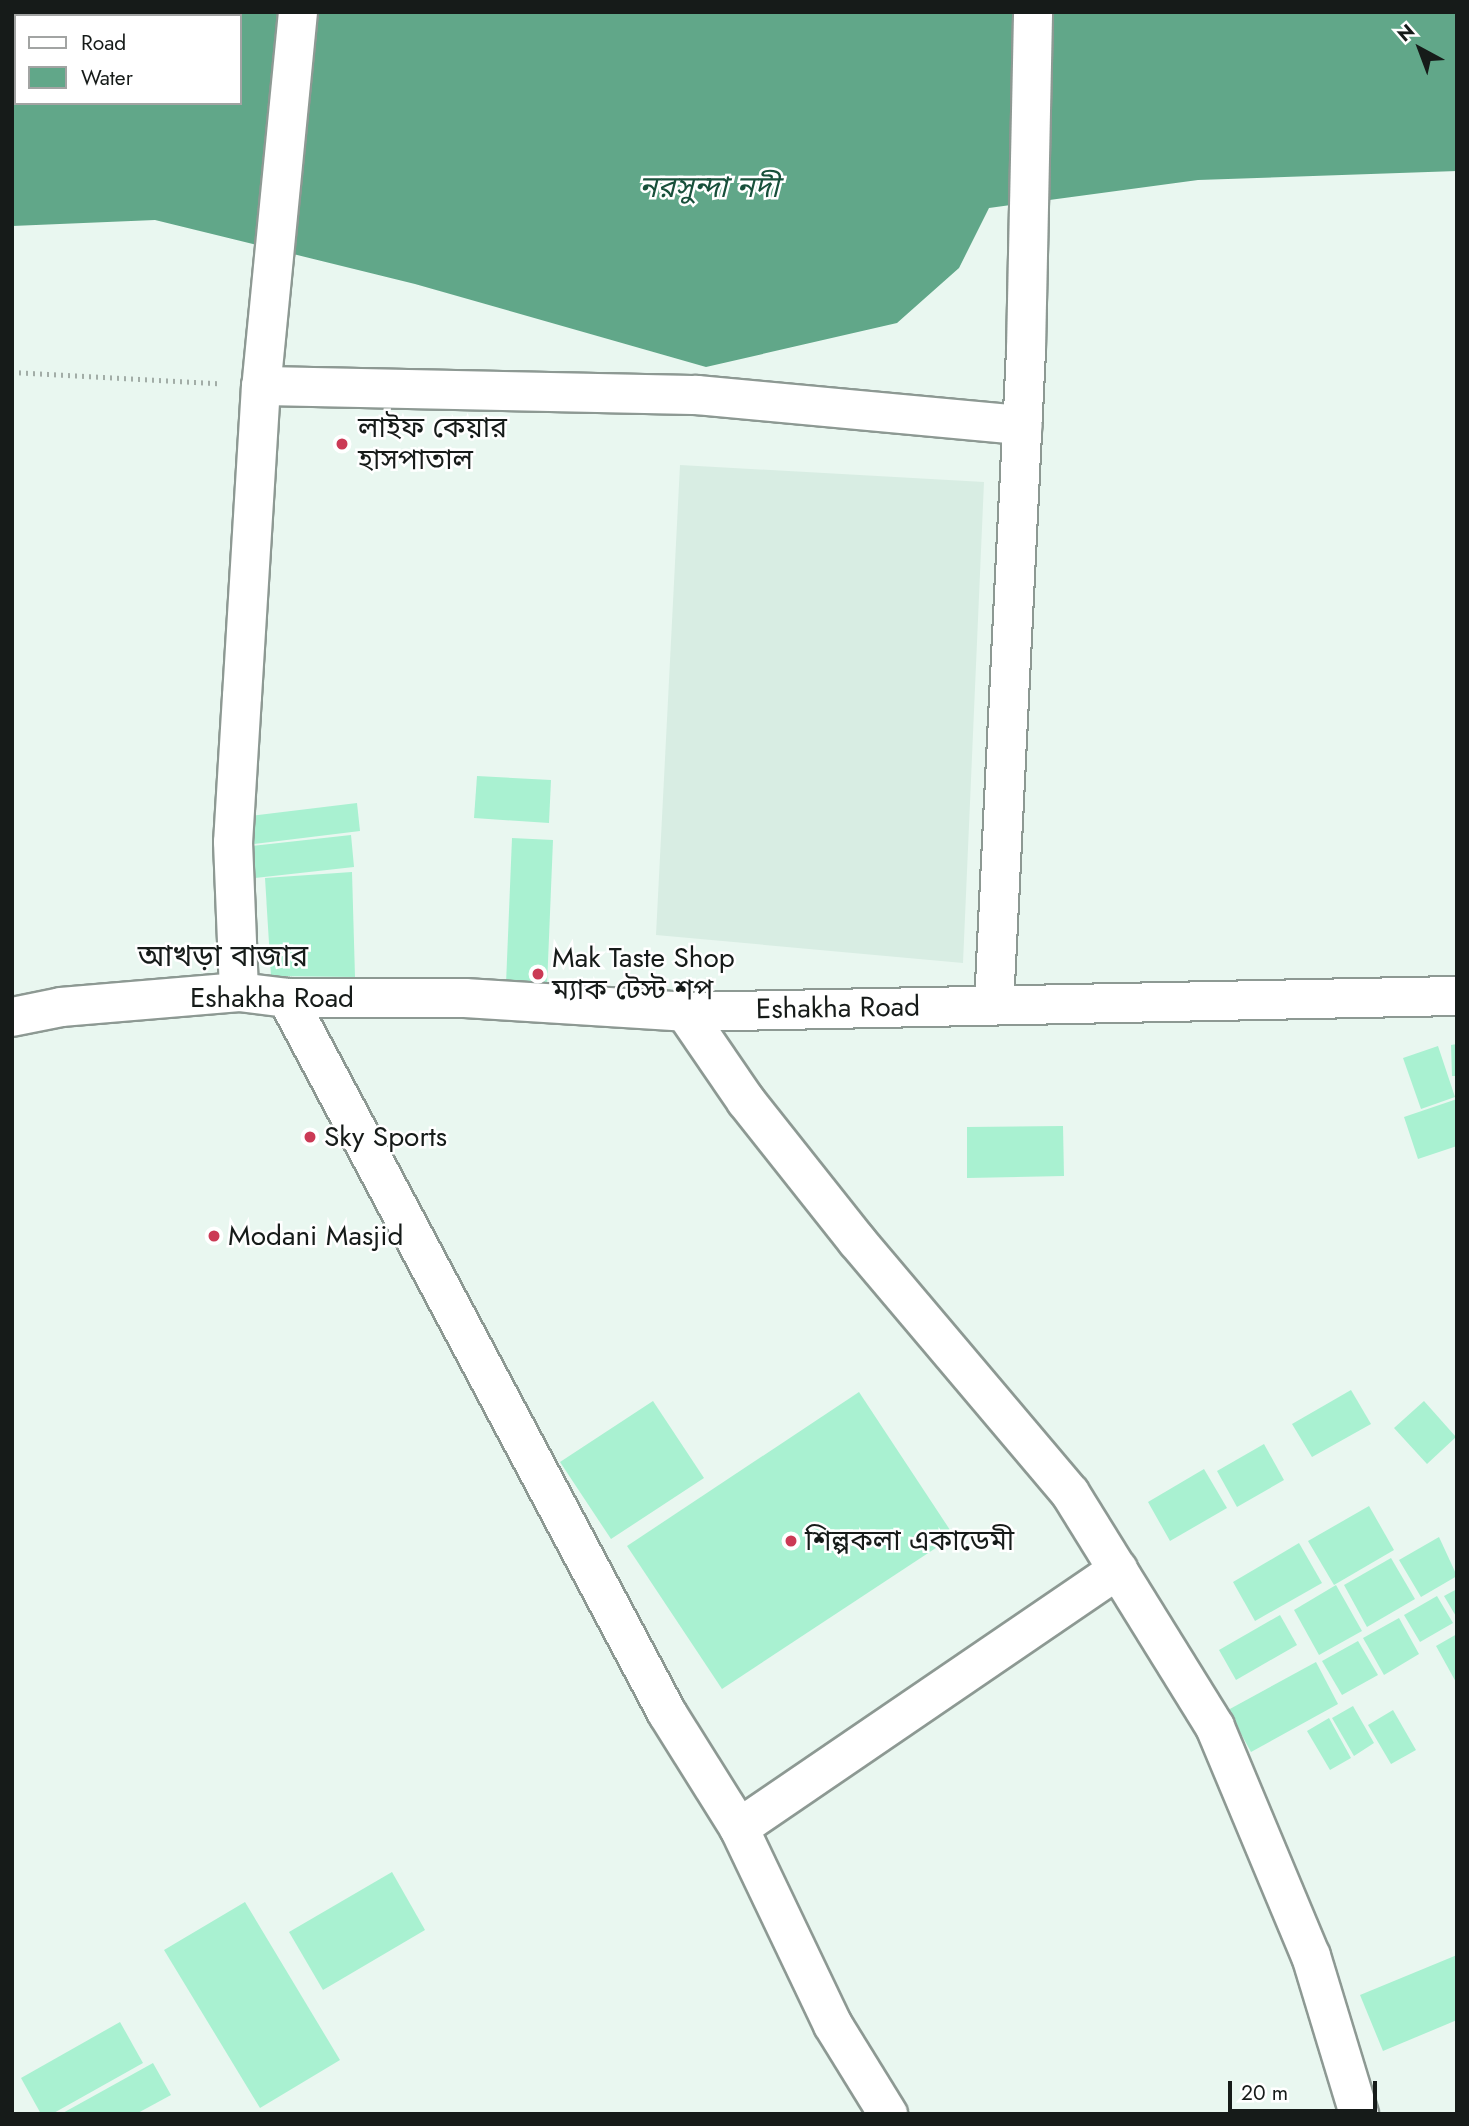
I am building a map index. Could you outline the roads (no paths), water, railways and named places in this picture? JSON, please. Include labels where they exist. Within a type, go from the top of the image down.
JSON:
[{"type":"street","points":[[239,992],[233,842],[261,386],[298,12]]},
{"type":"street","points":[[995,1005],[1026,349],[1033,12]]},
{"type":"street","points":[[261,386],[697,396],[1023,425]]},
{"type":"street","name":"Eshakha Road","points":[[12,1017],[61,1006],[239,992],[287,998],[465,998],[685,1012],[1457,996]]},
{"type":"street","points":[[287,998],[667,1713],[739,1828],[833,2025],[888,2114]]},
{"type":"street","points":[[685,1012],[746,1101],[840,1219],[1070,1493],[1216,1727],[1311,1956],[1359,2114]]},
{"type":"street","points":[[739,1828],[1118,1569]]},
{"type":"water","name":"নরসুন্দা নদী","points":[[12,12],[1457,12],[1457,171],[1198,180],[989,208],[959,268],[897,323],[706,367],[415,284],[155,220],[12,226]]},
{"type":"place","name":"লাইফ কেয়ার হাসপাতাল","points":[[342,444]]},
{"type":"place","name":"Mak Taste Shop ম্যাক টেস্ট শপ","points":[[538,974]]},
{"type":"place","name":"Sky Sports","points":[[310,1137]]},
{"type":"place","name":"Modani Masjid","points":[[214,1236]]},
{"type":"place","name":"শিল্পকলা একাডেমী","points":[[791,1541]]},
{"type":"district","name":"আখড়া বাজার","points":[[223,956]]}]
